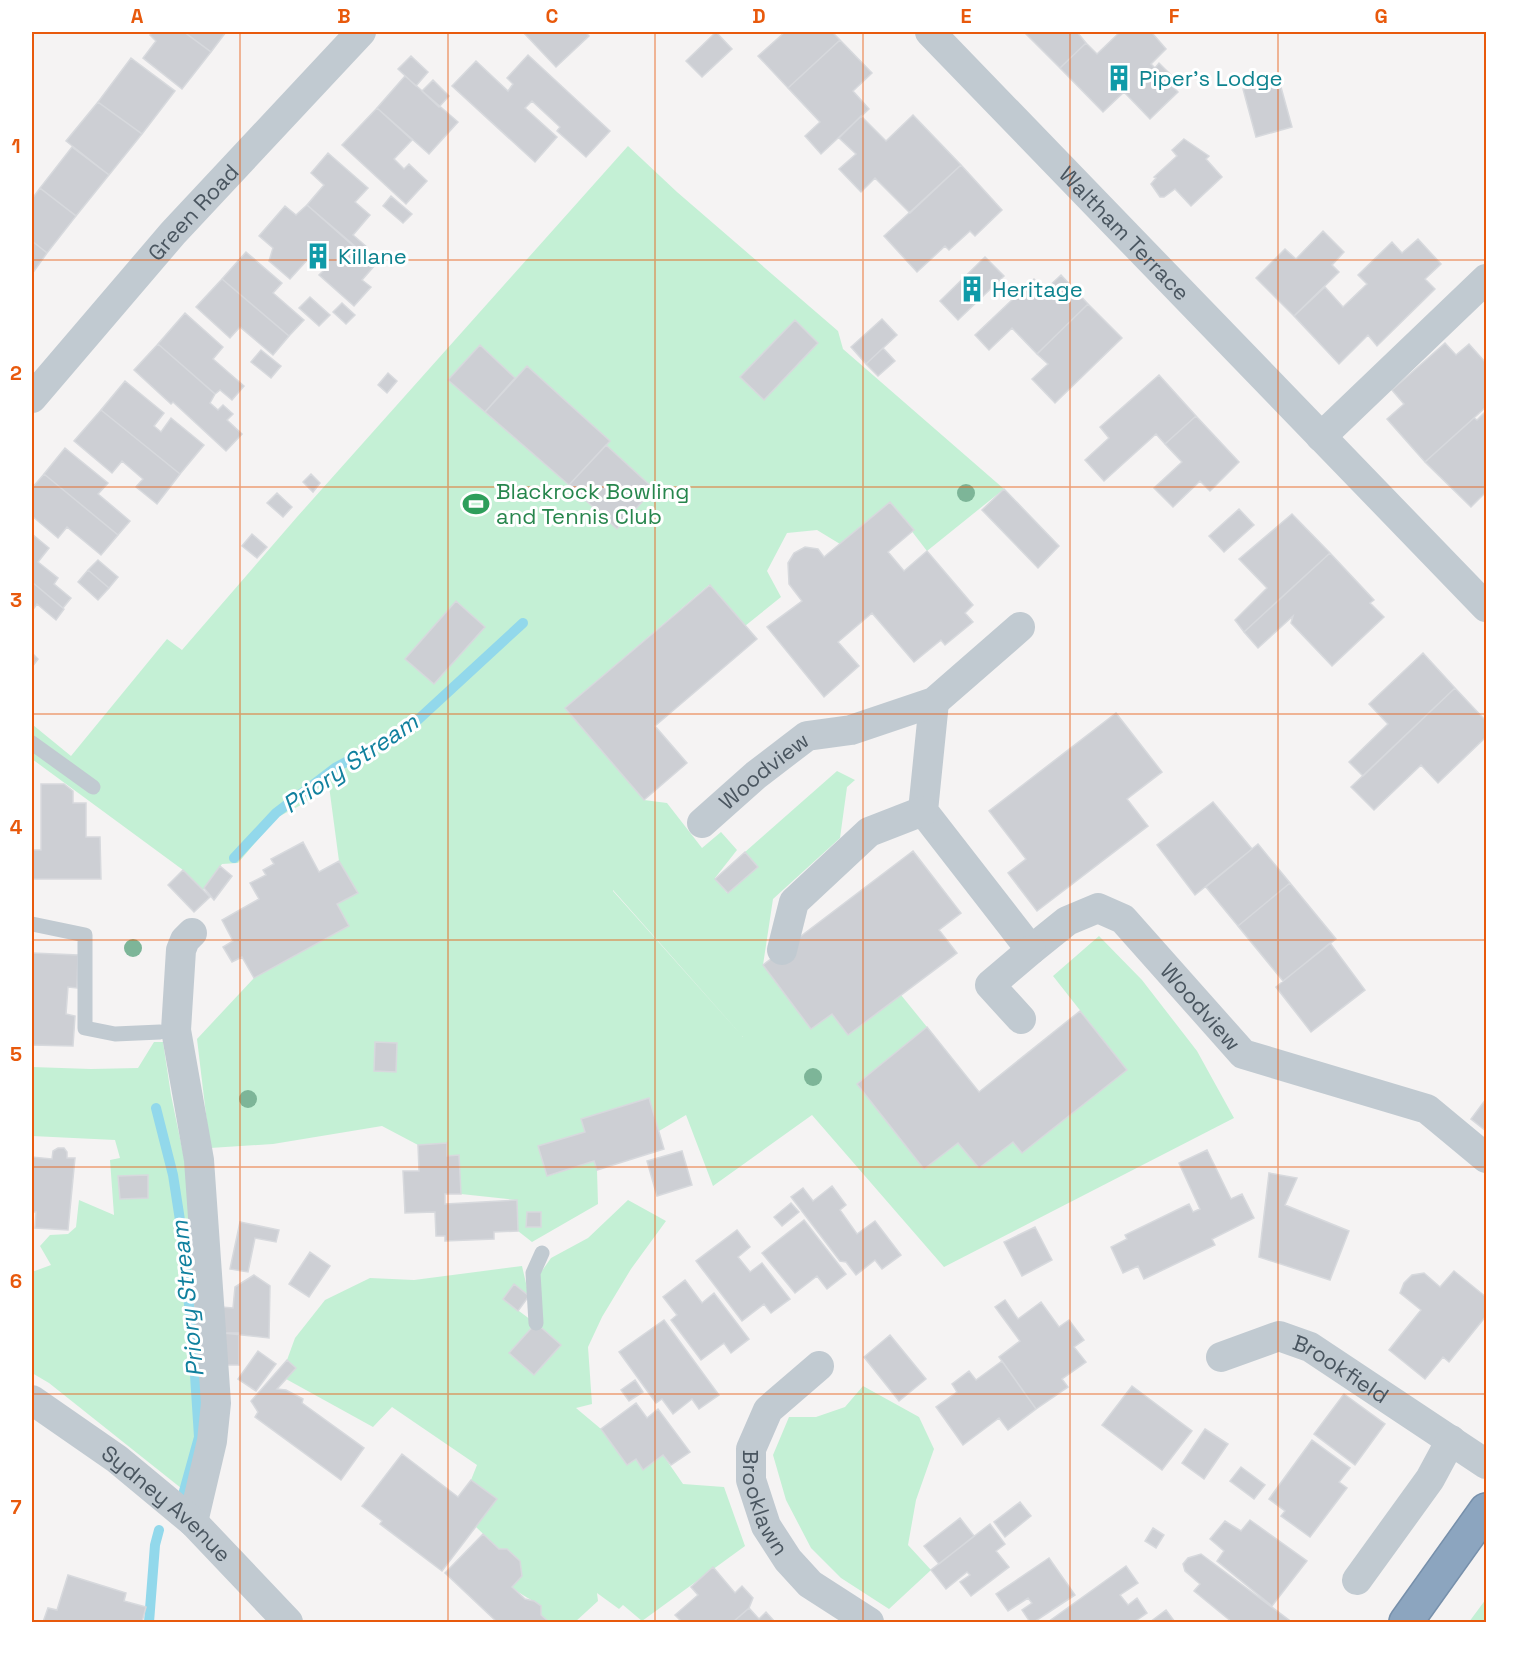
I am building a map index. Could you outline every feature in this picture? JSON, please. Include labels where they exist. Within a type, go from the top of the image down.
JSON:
[{"type":"highway","points":[[1406,1623],[1486,1510]]},
{"type":"street","name":"Green Road","points":[[32,398],[173,233],[361,32]]},
{"type":"street","name":"Waltham Terrace","points":[[930,32],[1486,607]]},
{"type":"street","points":[[1321,437],[1486,279]]},
{"type":"street","name":"Woodview","points":[[702,823],[756,775],[807,736],[851,730],[934,702],[1020,627]]},
{"type":"street","points":[[934,702],[923,811],[1031,950]]},
{"type":"street","points":[[782,950],[794,902],[801,895],[869,831],[923,811]]},
{"type":"street","name":"Woodview","points":[[1021,1019],[990,985],[1067,921],[1098,908],[1123,919],[1243,1054],[1427,1110],[1486,1158]]},
{"type":"street","points":[[185,935],[168,1031],[197,1149],[216,1403],[212,1441],[193,1522]]},
{"type":"street","name":"Brookfield","points":[[1221,1357],[1279,1335],[1310,1347],[1486,1464]]},
{"type":"street","name":"Brooklawn","points":[[819,1366],[768,1410],[751,1449],[752,1480],[766,1526],[788,1560],[810,1584],[869,1623]]},
{"type":"street","name":"Sydney Avenue","points":[[32,1400],[117,1459],[193,1522],[288,1623]]},
{"type":"street","points":[[1357,1580],[1430,1479],[1451,1440]]},
{"type":"lane","points":[[32,743],[93,787]]},
{"type":"lane","points":[[32,924],[85,935],[85,1028],[115,1034],[168,1031]]},
{"type":"lane","points":[[536,1323],[533,1273],[542,1253]]},
{"type":"green space","points":[[628,146],[677,192],[838,331],[843,349],[1004,489],[927,551],[890,503],[840,544],[817,530],[787,533],[767,571],[781,597],[745,626],[709,585],[566,707],[644,800],[667,803],[702,848],[721,832],[737,850],[715,878],[727,893],[758,867],[745,852],[837,771],[855,780],[847,787],[840,838],[773,899],[763,965],[811,1029],[832,1014],[848,1035],[901,995],[927,1027],[857,1084],[924,1169],[958,1143],[979,1168],[1013,1142],[1022,1153],[1127,1070],[1053,976],[1099,936],[1142,980],[1197,1051],[1234,1118],[944,1267],[812,1115],[713,1186],[686,1115],[659,1131],[648,1098],[581,1119],[585,1132],[538,1146],[548,1176],[594,1161],[597,1170],[598,1204],[532,1242],[518,1231],[516,1200],[461,1194],[459,1155],[447,1156],[446,1143],[418,1145],[382,1126],[273,1144],[210,1148],[197,1039],[254,978],[348,926],[337,904],[357,892],[339,861],[329,786],[276,818],[238,863],[222,864],[203,890],[183,870],[32,759],[32,727],[33,725],[71,756],[167,639],[182,650],[297,517]],"holes":[[[613,890],[743,1037],[613,891]]]},
{"type":"green space","points":[[154,1042],[163,1042],[188,1177],[208,1381],[191,1496],[49,1383],[32,1373],[32,1272],[51,1265],[40,1246],[50,1235],[68,1234],[76,1227],[79,1200],[114,1215],[110,1160],[120,1158],[115,1140],[32,1136],[32,1067],[138,1068]]},
{"type":"green space","points":[[628,1200],[666,1221],[631,1269],[602,1317],[588,1347],[592,1404],[576,1408],[601,1429],[627,1465],[636,1459],[643,1469],[663,1455],[683,1484],[724,1487],[745,1546],[642,1621],[623,1605],[619,1609],[597,1593],[598,1601],[575,1622],[549,1622],[541,1615],[541,1606],[512,1587],[522,1576],[520,1561],[507,1549],[499,1549],[476,1527],[496,1499],[471,1480],[477,1465],[392,1407],[373,1427],[286,1379],[296,1368],[287,1360],[295,1338],[325,1300],[370,1278],[414,1280],[522,1266],[529,1296],[514,1284],[503,1299],[535,1323],[539,1275],[551,1258],[588,1238]],"holes":[[[535,1324],[561,1345],[535,1374],[509,1353]]]},
{"type":"green space","points":[[863,1386],[919,1417],[934,1449],[916,1500],[908,1545],[931,1570],[889,1609],[841,1578],[811,1548],[786,1500],[773,1455],[789,1417],[816,1417],[845,1407]]},
{"type":"green space","points":[[1486,1599],[1486,1622],[1469,1622]]},
{"type":"building","points":[[153,32],[184,32],[211,52],[182,89],[143,58],[156,41],[150,35]]},
{"type":"building","points":[[184,32],[226,32],[211,52]]},
{"type":"building","points":[[523,32],[585,32],[589,36],[556,67]]},
{"type":"building","points":[[716,32],[732,49],[702,77],[686,61]]},
{"type":"building","points":[[785,32],[832,32],[840,40],[788,88],[758,56]]},
{"type":"building","points":[[1024,32],[1077,32],[1086,43],[1060,68]]},
{"type":"building","name":"Piper's Lodge","points":[[1120,32],[1156,32],[1153,34],[1166,49],[1151,64],[1155,68],[1159,63],[1171,75],[1166,80],[1178,92],[1150,119],[1124,92],[1103,112],[1060,68],[1086,43],[1097,54]]},
{"type":"building","points":[[840,40],[872,73],[853,91],[869,109],[821,154],[805,136],[820,122],[788,88]]},
{"type":"building","points":[[528,55],[610,131],[586,157],[557,131],[560,127],[532,101],[525,108],[557,137],[535,162],[452,86],[476,61],[508,91],[513,84],[507,78]]},
{"type":"building","points":[[411,56],[428,72],[416,86],[398,69]]},
{"type":"building","points":[[131,58],[175,91],[142,134],[98,102]]},
{"type":"building","points":[[405,76],[458,122],[429,154],[377,108]]},
{"type":"building","points":[[433,80],[449,96],[439,107],[422,91]]},
{"type":"building","points":[[1279,80],[1292,127],[1256,137],[1243,89]]},
{"type":"building","points":[[98,102],[142,134],[109,175],[66,141]]},
{"type":"building","points":[[377,108],[412,140],[394,159],[404,169],[409,164],[427,181],[406,204],[342,145]]},
{"type":"building","points":[[913,115],[961,165],[910,213],[875,178],[861,192],[839,169],[856,154],[839,138],[861,116],[886,141]]},
{"type":"building","points":[[1184,139],[1209,156],[1206,159],[1222,177],[1191,206],[1175,189],[1164,197],[1160,197],[1151,184],[1156,178],[1154,177],[1177,156],[1172,150]]},
{"type":"building","points":[[72,147],[109,175],[76,216],[40,188]]},
{"type":"building","points":[[328,153],[368,188],[355,202],[370,215],[353,235],[368,248],[363,253],[307,205],[324,185],[311,173]]},
{"type":"building","points":[[961,165],[1002,210],[975,236],[970,231],[949,250],[945,246],[917,272],[884,236]]},
{"type":"building","points":[[40,188],[76,216],[47,253],[32,241],[32,199]]},
{"type":"building","points":[[391,196],[412,214],[403,223],[383,206]]},
{"type":"building","name":"Killane","points":[[307,205],[375,265],[362,280],[371,287],[354,306],[319,275],[323,271],[309,258],[290,279],[269,261],[273,248],[259,236],[285,206],[296,215]]},
{"type":"building","points":[[1323,231],[1344,252],[1332,265],[1339,272],[1294,316],[1256,278],[1285,249],[1296,259]]},
{"type":"building","points":[[1418,239],[1441,264],[1425,279],[1435,289],[1377,346],[1368,335],[1339,364],[1294,316],[1325,287],[1343,307],[1367,284],[1358,275],[1392,242],[1402,253]]},
{"type":"building","points":[[32,241],[47,253],[32,274]]},
{"type":"building","points":[[246,252],[282,283],[273,293],[304,320],[289,336],[222,279]]},
{"type":"building","name":"Heritage","points":[[985,257],[1004,276],[958,320],[940,301]]},
{"type":"building","points":[[1061,275],[1088,304],[1037,354],[1012,328],[989,350],[975,335],[1034,279],[1045,290]]},
{"type":"building","points":[[222,279],[289,336],[273,355],[240,327],[230,338],[196,307]]},
{"type":"building","points":[[310,297],[330,315],[319,326],[299,308]]},
{"type":"building","points":[[342,303],[355,315],[346,324],[333,312]]},
{"type":"building","points":[[1088,304],[1122,338],[1055,403],[1032,379],[1048,364],[1037,354]]},
{"type":"building","points":[[185,313],[223,347],[213,359],[244,386],[232,400],[220,390],[215,394],[158,344]]},
{"type":"building","points":[[882,319],[897,335],[866,364],[851,347]]},
{"type":"building","points":[[795,320],[818,343],[764,400],[740,377]]},
{"type":"building","points":[[1445,343],[1456,355],[1469,344],[1486,363],[1486,407],[1425,462],[1387,419],[1404,404],[1392,390]]},
{"type":"building","points":[[158,344],[215,394],[210,403],[218,410],[223,405],[233,414],[227,420],[242,434],[226,451],[134,370]]},
{"type":"building","points":[[480,345],[515,378],[485,412],[448,380]]},
{"type":"building","points":[[883,348],[895,361],[878,376],[866,364]]},
{"type":"building","points":[[261,350],[281,366],[271,378],[251,362]]},
{"type":"building","points":[[527,366],[610,441],[569,485],[485,412]]},
{"type":"building","points":[[388,373],[397,381],[387,393],[378,385]]},
{"type":"building","points":[[1159,375],[1196,416],[1165,444],[1156,434],[1104,481],[1085,460],[1109,438],[1100,427]]},
{"type":"building","points":[[125,381],[164,413],[154,426],[161,432],[171,418],[204,445],[180,474],[101,410]]},
{"type":"building","points":[[101,410],[180,474],[157,504],[136,487],[143,479],[122,461],[112,473],[74,441]]},
{"type":"building","points":[[1486,411],[1486,492],[1471,507],[1425,462],[1474,418],[1477,420]]},
{"type":"building","points":[[1196,416],[1239,462],[1210,491],[1200,481],[1173,507],[1154,488],[1182,462],[1165,444]]},
{"type":"building","points":[[606,445],[654,489],[617,529],[569,485]]},
{"type":"building","points":[[65,448],[108,483],[98,494],[130,521],[118,535],[44,474]]},
{"type":"building","points":[[44,474],[118,535],[101,555],[67,527],[58,538],[32,516],[32,488]]},
{"type":"building","points":[[311,474],[320,483],[313,492],[303,482]]},
{"type":"building","points":[[1004,489],[1059,546],[1038,568],[982,510]]},
{"type":"building","points":[[277,493],[292,507],[283,517],[267,503]]},
{"type":"building","points":[[890,502],[914,530],[888,552],[904,571],[927,551],[973,605],[965,613],[973,622],[945,645],[941,640],[914,662],[872,613],[838,642],[859,666],[824,697],[767,627],[802,601],[789,584],[788,563],[794,553],[805,547],[818,549],[824,557]]},
{"type":"building","points":[[1239,509],[1254,525],[1224,552],[1209,536]]},
{"type":"building","points":[[1292,514],[1330,553],[1244,632],[1235,620],[1267,588],[1239,559]]},
{"type":"building","points":[[32,534],[49,548],[38,562],[58,578],[54,584],[71,598],[63,608],[32,582]]},
{"type":"building","points":[[252,534],[267,547],[257,558],[242,546]]},
{"type":"building","points":[[1330,553],[1374,600],[1370,603],[1384,617],[1332,666],[1291,623],[1293,616],[1258,648],[1244,632]]},
{"type":"building","points":[[98,560],[118,577],[109,588],[88,570]]},
{"type":"building","points":[[88,570],[109,588],[98,600],[78,582]]},
{"type":"building","points":[[32,582],[64,609],[56,620],[37,604],[32,611]]},
{"type":"building","points":[[710,585],[757,639],[655,726],[687,763],[644,800],[565,708]]},
{"type":"building","points":[[456,601],[485,627],[434,684],[405,659]]},
{"type":"building","points":[[32,653],[38,659],[32,667]]},
{"type":"building","points":[[1423,653],[1455,688],[1363,776],[1349,762],[1388,724],[1369,704]]},
{"type":"building","points":[[1455,688],[1486,721],[1486,737],[1438,783],[1421,765],[1374,810],[1351,787]]},
{"type":"building","points":[[1116,713],[1162,772],[1127,799],[1148,826],[1037,911],[1008,873],[1026,859],[989,811]]},
{"type":"building","points":[[41,784],[64,784],[73,791],[73,803],[86,803],[86,837],[100,837],[101,879],[32,879],[32,850],[41,850]]},
{"type":"building","points":[[1213,802],[1252,849],[1195,895],[1157,845]]},
{"type":"building","points":[[303,842],[319,872],[339,861],[358,893],[337,904],[349,926],[254,978],[242,957],[232,962],[223,947],[233,941],[222,920],[259,899],[250,883],[266,875],[263,870],[274,864],[271,859]]},
{"type":"building","points":[[1258,844],[1290,883],[1238,926],[1206,887]]},
{"type":"building","points":[[913,851],[961,913],[939,930],[957,953],[848,1035],[832,1014],[811,1029],[763,965]]},
{"type":"building","points":[[745,852],[758,867],[728,893],[715,879]]},
{"type":"building","points":[[220,866],[232,876],[214,900],[204,888]]},
{"type":"building","points":[[183,870],[210,897],[194,912],[168,885]]},
{"type":"building","points":[[1290,883],[1336,939],[1283,981],[1238,926]]},
{"type":"building","points":[[1330,943],[1365,990],[1311,1032],[1276,987]]},
{"type":"building","points":[[32,953],[78,955],[77,988],[68,987],[66,1014],[75,1016],[73,1046],[32,1045]]},
{"type":"building","points":[[1080,1011],[1127,1070],[1022,1153],[1013,1142],[979,1168],[958,1143],[924,1169],[857,1084],[927,1027],[979,1092]]},
{"type":"building","points":[[375,1042],[397,1043],[396,1072],[374,1071]]},
{"type":"building","points":[[649,1098],[664,1149],[597,1170],[594,1161],[547,1176],[538,1146],[585,1132],[581,1119]]},
{"type":"building","points":[[1486,1099],[1486,1131],[1471,1119]]},
{"type":"building","points":[[447,1143],[447,1156],[459,1155],[461,1194],[445,1194],[445,1204],[517,1200],[518,1231],[494,1232],[494,1239],[445,1241],[445,1236],[436,1236],[435,1212],[405,1213],[403,1171],[419,1171],[418,1145]]},
{"type":"building","points":[[64,1148],[67,1158],[75,1158],[68,1230],[35,1228],[36,1212],[32,1212],[32,1157],[52,1159],[53,1151]]},
{"type":"building","points":[[1207,1150],[1231,1199],[1242,1194],[1254,1218],[1212,1239],[1215,1245],[1144,1279],[1138,1266],[1123,1273],[1111,1247],[1127,1239],[1125,1235],[1189,1204],[1193,1212],[1200,1209],[1179,1163]]},
{"type":"building","points":[[682,1151],[692,1185],[657,1196],[647,1161]]},
{"type":"building","points":[[1269,1173],[1297,1178],[1285,1205],[1349,1231],[1330,1280],[1259,1257]]},
{"type":"building","points":[[148,1175],[148,1198],[120,1199],[118,1176]]},
{"type":"building","points":[[832,1186],[846,1205],[840,1210],[857,1234],[875,1221],[901,1255],[882,1269],[875,1260],[856,1275],[846,1262],[840,1261],[791,1197],[803,1188],[813,1201]]},
{"type":"building","points":[[791,1203],[799,1212],[782,1226],[774,1217]]},
{"type":"building","points":[[527,1212],[541,1212],[541,1227],[526,1227]]},
{"type":"building","points":[[804,1220],[846,1274],[827,1289],[817,1276],[795,1293],[762,1253]]},
{"type":"building","points":[[240,1222],[279,1230],[276,1242],[255,1238],[248,1272],[230,1269]]},
{"type":"building","points":[[1035,1227],[1052,1260],[1022,1276],[1004,1242]]},
{"type":"building","points":[[737,1230],[750,1247],[738,1257],[750,1272],[762,1263],[790,1299],[771,1313],[764,1304],[742,1321],[696,1261]]},
{"type":"building","points":[[310,1252],[330,1266],[309,1297],[289,1284]]},
{"type":"building","points":[[1454,1271],[1486,1297],[1486,1316],[1449,1362],[1443,1357],[1425,1379],[1389,1350],[1421,1310],[1400,1293],[1404,1283],[1412,1275],[1424,1273],[1440,1287]]},
{"type":"building","points":[[254,1275],[270,1286],[269,1338],[224,1333],[222,1307],[233,1308],[235,1287]]},
{"type":"building","points":[[685,1280],[702,1303],[714,1293],[749,1339],[731,1353],[724,1343],[701,1360],[671,1320],[677,1315],[663,1297]]},
{"type":"building","points":[[514,1284],[529,1296],[518,1311],[503,1299]]},
{"type":"building","points":[[1005,1300],[1018,1319],[1041,1302],[1059,1327],[1069,1320],[1084,1340],[1074,1347],[1086,1362],[1062,1379],[1068,1387],[1036,1409],[999,1357],[1020,1341],[995,1307]]},
{"type":"building","points":[[664,1320],[719,1395],[699,1409],[692,1399],[673,1414],[662,1399],[656,1403],[619,1352]]},
{"type":"building","points":[[536,1323],[561,1345],[534,1375],[509,1353]]},
{"type":"building","points":[[224,1333],[239,1333],[239,1365],[225,1365]]},
{"type":"building","points":[[890,1335],[926,1379],[899,1401],[864,1357]]},
{"type":"building","points":[[258,1351],[276,1364],[256,1391],[238,1379]]},
{"type":"building","points":[[287,1360],[296,1368],[277,1389],[286,1390],[303,1399],[302,1403],[364,1448],[341,1480],[255,1417],[258,1412],[251,1401]]},
{"type":"building","points":[[1002,1361],[1036,1409],[1008,1430],[999,1418],[963,1445],[936,1407],[957,1392],[952,1384],[969,1371],[976,1380]]},
{"type":"building","points":[[635,1380],[643,1392],[629,1401],[621,1390]]},
{"type":"building","points":[[1132,1386],[1192,1431],[1162,1470],[1102,1425]]},
{"type":"building","points":[[1344,1394],[1385,1424],[1355,1465],[1314,1434]]},
{"type":"building","points":[[636,1403],[647,1418],[658,1409],[690,1452],[671,1465],[663,1455],[643,1470],[636,1459],[627,1465],[601,1429]]},
{"type":"building","points":[[1205,1429],[1228,1444],[1204,1479],[1182,1463]]},
{"type":"building","points":[[1312,1440],[1350,1468],[1339,1482],[1347,1488],[1310,1537],[1281,1516],[1285,1511],[1269,1499]]},
{"type":"building","points":[[402,1454],[458,1497],[471,1480],[497,1499],[442,1571],[380,1524],[382,1521],[362,1506]]},
{"type":"building","points":[[1241,1467],[1265,1485],[1254,1499],[1230,1481]]},
{"type":"building","points":[[1020,1502],[1031,1516],[1005,1537],[994,1522]]},
{"type":"building","points":[[960,1518],[974,1536],[939,1564],[924,1546]]},
{"type":"building","points":[[1250,1520],[1307,1561],[1272,1606],[1217,1561],[1224,1551],[1210,1539],[1225,1521],[1241,1531]]},
{"type":"building","points":[[990,1524],[1005,1544],[996,1551],[1009,1567],[971,1596],[960,1582],[970,1575],[967,1572],[946,1589],[931,1570]]},
{"type":"building","points":[[1153,1528],[1164,1535],[1156,1548],[1145,1541]]},
{"type":"building","points":[[483,1534],[499,1549],[507,1549],[520,1561],[522,1576],[512,1587],[525,1599],[541,1606],[541,1615],[549,1622],[497,1622],[445,1573]]},
{"type":"building","points":[[1201,1554],[1289,1620],[1288,1622],[1232,1622],[1194,1591],[1200,1584],[1185,1571],[1183,1564],[1188,1558]]},
{"type":"building","points":[[1049,1558],[1075,1595],[1034,1622],[1030,1622],[1022,1610],[1032,1603],[1028,1598],[1008,1611],[996,1594]]},
{"type":"building","points":[[1126,1566],[1138,1583],[1120,1595],[1128,1605],[1137,1598],[1147,1613],[1134,1622],[1048,1622]]},
{"type":"building","points":[[713,1567],[735,1593],[742,1586],[753,1598],[749,1608],[733,1622],[682,1622],[675,1615],[698,1595],[691,1587]]},
{"type":"building","points":[[68,1575],[126,1593],[124,1601],[146,1607],[142,1622],[43,1622],[48,1608],[57,1610]]},
{"type":"building","points":[[749,1608],[759,1619],[766,1612],[775,1622],[733,1622]]},
{"type":"building","points":[[1166,1610],[1175,1622],[1150,1622]]},
{"type":"waterway","name":"Priory Stream","points":[[234,858],[276,813],[335,768],[409,728],[523,623]]},
{"type":"waterway","name":"Priory Stream","points":[[156,1108],[173,1175],[184,1246],[195,1375],[199,1437],[184,1491]]},
{"type":"waterway","name":"Priory Stream","points":[[149,1622],[155,1545],[159,1530]]},
{"type":"place","name":"Piper's Lodge","points":[[1119,78]]},
{"type":"place","name":"Killane","points":[[318,256]]},
{"type":"place","name":"Heritage","points":[[972,289]]},
{"type":"place","name":"Blackrock Bowling and Tennis Club","points":[[476,504]]}]
